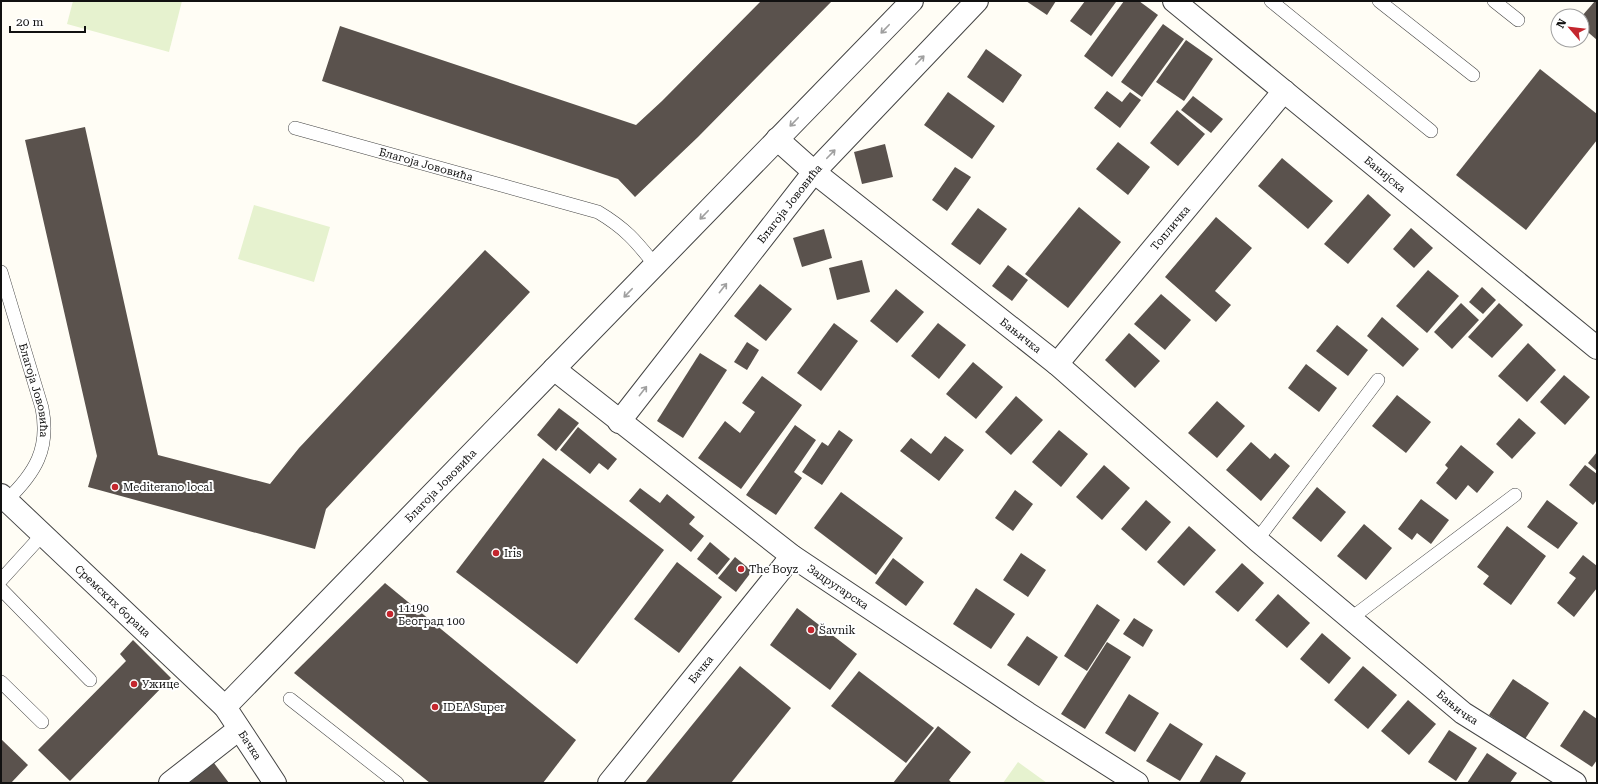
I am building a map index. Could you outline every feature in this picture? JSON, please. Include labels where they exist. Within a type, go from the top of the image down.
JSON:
[{"type":"street","name":"Благоја Јововића","points":[[225,707],[912,1]]},
{"type":"street","name":"Благоја Јововића","points":[[619,422],[814,172],[977,1]]},
{"type":"street","name":"Банијска","points":[[1187,5],[1284,91],[1597,348]]},
{"type":"street","name":"Топличка","points":[[1057,364],[1284,91]]},
{"type":"street","name":"Бањичка","points":[[777,139],[814,172],[1057,364],[1257,540],[1463,713],[1575,783]]},
{"type":"street","name":"Задругарска","points":[[554,370],[792,556],[1027,713],[1137,783]]},
{"type":"street","name":"Сремских бораца","points":[[4,497],[42,535],[225,707]]},
{"type":"street","name":"Бачка","points":[[609,783],[792,556]]},
{"type":"street","name":"Бачка","points":[[225,707],[275,783]]},
{"type":"street","points":[[170,783],[239,730]]},
{"type":"lane","points":[[1271,1],[1431,131]]},
{"type":"lane","points":[[1379,1],[1473,75]]},
{"type":"lane","points":[[1494,1],[1518,20]]},
{"type":"lane","name":"Благоја Јововића","points":[[295,128],[598,212],[616,223],[633,238],[656,265]]},
{"type":"lane","name":"Благоја Јововића","points":[[1,272],[42,408],[45,423],[39,456],[32,472],[23,485],[4,497]]},
{"type":"lane","points":[[1257,540],[1378,380]]},
{"type":"lane","points":[[1350,619],[1515,495]]},
{"type":"lane","points":[[1,580],[42,535]]},
{"type":"lane","points":[[1,589],[90,680]]},
{"type":"lane","points":[[1,682],[42,722]]},
{"type":"lane","points":[[290,699],[397,783]]},
{"type":"green space","points":[[73,1],[182,1],[169,52],[67,24]]},
{"type":"green space","points":[[254,205],[330,227],[314,282],[238,259]]},
{"type":"green space","points":[[1018,762],[1047,783],[1003,783]]},
{"type":"building","points":[[761,1],[832,1],[698,137],[635,197],[618,179],[322,81],[340,26],[636,125],[662,101]]},
{"type":"building","points":[[1026,1],[1056,1],[1047,15]]},
{"type":"building","points":[[1085,1],[1116,2],[1091,36],[1070,21]]},
{"type":"building","points":[[1124,1],[1139,1],[1158,15],[1112,77],[1084,56]]},
{"type":"building","points":[[1595,1],[1597,1],[1597,40],[1590,34],[1589,8]]},
{"type":"building","points":[[1163,24],[1184,39],[1142,97],[1121,82]]},
{"type":"building","points":[[1186,40],[1213,59],[1184,101],[1156,82]]},
{"type":"building","points":[[986,49],[1022,75],[1003,103],[967,77]]},
{"type":"building","points":[[1540,69],[1597,114],[1597,140],[1526,230],[1456,175]]},
{"type":"building","points":[[1107,91],[1122,102],[1130,92],[1141,100],[1120,128],[1094,108]]},
{"type":"building","points":[[948,92],[995,126],[972,159],[924,125]]},
{"type":"building","points":[[1193,96],[1223,119],[1211,133],[1181,110]]},
{"type":"building","points":[[1177,110],[1205,134],[1178,166],[1150,143]]},
{"type":"building","points":[[85,127],[158,455],[270,484],[299,448],[485,250],[530,292],[326,509],[315,549],[88,487],[97,456],[25,140]]},
{"type":"building","points":[[1118,142],[1150,167],[1128,195],[1096,169]]},
{"type":"building","points":[[885,144],[893,177],[862,184],[854,152]]},
{"type":"building","points":[[1282,158],[1333,201],[1308,229],[1258,186]]},
{"type":"building","points":[[955,167],[971,177],[947,211],[932,200]]},
{"type":"building","points":[[1368,194],[1391,215],[1348,264],[1324,244]]},
{"type":"building","points":[[1079,207],[1121,242],[1068,308],[1025,274]]},
{"type":"building","points":[[978,208],[1007,229],[980,265],[951,244]]},
{"type":"building","points":[[1216,217],[1252,248],[1215,291],[1231,305],[1216,322],[1165,277]]},
{"type":"building","points":[[1411,228],[1433,248],[1414,268],[1393,249]]},
{"type":"building","points":[[824,229],[832,258],[802,267],[793,238]]},
{"type":"building","points":[[862,260],[870,292],[837,300],[829,268]]},
{"type":"building","points":[[1008,265],[1028,280],[1012,301],[992,286]]},
{"type":"building","points":[[1428,270],[1459,296],[1427,333],[1396,306]]},
{"type":"building","points":[[760,284],[792,309],[766,341],[734,316]]},
{"type":"building","points":[[1482,287],[1496,300],[1483,314],[1469,302]]},
{"type":"building","points":[[896,289],[924,312],[897,343],[870,321]]},
{"type":"building","points":[[1161,294],[1191,320],[1165,350],[1134,324]]},
{"type":"building","points":[[1461,303],[1479,320],[1452,349],[1434,332]]},
{"type":"building","points":[[1499,303],[1523,325],[1492,358],[1468,337]]},
{"type":"building","points":[[1382,317],[1419,349],[1403,367],[1367,336]]},
{"type":"building","points":[[834,323],[858,341],[821,391],[797,373]]},
{"type":"building","points":[[938,323],[966,345],[939,379],[911,356]]},
{"type":"building","points":[[1337,325],[1368,350],[1348,376],[1316,351]]},
{"type":"building","points":[[1129,333],[1160,361],[1135,388],[1105,360]]},
{"type":"building","points":[[747,342],[759,350],[747,370],[734,362]]},
{"type":"building","points":[[1528,343],[1556,370],[1527,402],[1498,376]]},
{"type":"building","points":[[700,353],[727,370],[683,438],[657,421]]},
{"type":"building","points":[[973,362],[1003,387],[976,419],[946,394]]},
{"type":"building","points":[[1306,364],[1337,388],[1319,412],[1288,388]]},
{"type":"building","points":[[1564,375],[1590,397],[1565,425],[1540,402]]},
{"type":"building","points":[[762,376],[802,405],[741,489],[698,458],[725,421],[740,433],[755,412],[742,403]]},
{"type":"building","points":[[1397,395],[1431,422],[1406,453],[1372,426]]},
{"type":"building","points":[[1016,396],[1043,420],[1011,455],[985,432]]},
{"type":"building","points":[[1217,401],[1245,426],[1217,458],[1188,433]]},
{"type":"building","points":[[559,408],[579,423],[556,451],[537,435]]},
{"type":"building","points":[[1519,418],[1536,433],[1512,459],[1496,444]]},
{"type":"building","points":[[795,425],[816,440],[794,472],[802,478],[776,515],[746,495]]},
{"type":"building","points":[[578,427],[617,459],[608,470],[599,463],[590,474],[560,450]]},
{"type":"building","points":[[839,430],[853,440],[822,485],[802,472],[822,442],[828,446]]},
{"type":"building","points":[[1059,430],[1088,454],[1061,487],[1032,462]]},
{"type":"building","points":[[945,436],[964,450],[939,481],[900,451],[911,438],[931,454]]},
{"type":"building","points":[[1251,442],[1270,459],[1275,453],[1290,466],[1261,501],[1226,470]]},
{"type":"building","points":[[1461,445],[1494,472],[1477,493],[1468,485],[1456,500],[1436,483],[1448,468],[1445,465]]},
{"type":"building","points":[[1597,452],[1597,471],[1588,463]]},
{"type":"building","points":[[543,458],[664,550],[577,664],[456,572]]},
{"type":"building","points":[[1104,465],[1130,488],[1102,520],[1076,497]]},
{"type":"building","points":[[1585,465],[1597,474],[1597,500],[1593,505],[1569,485]]},
{"type":"building","points":[[1317,487],[1346,512],[1321,542],[1292,518]]},
{"type":"building","points":[[640,488],[660,503],[667,494],[695,517],[689,524],[704,536],[691,552],[629,501]]},
{"type":"building","points":[[1015,490],[1033,504],[1013,531],[995,518]]},
{"type":"building","points":[[841,492],[903,538],[876,575],[814,528]]},
{"type":"building","points":[[1421,499],[1449,520],[1431,544],[1417,533],[1412,540],[1398,529]]},
{"type":"building","points":[[1146,500],[1171,522],[1146,551],[1121,529]]},
{"type":"building","points":[[1547,500],[1578,523],[1558,549],[1527,527]]},
{"type":"building","points":[[1364,524],[1392,548],[1366,580],[1337,556]]},
{"type":"building","points":[[1189,526],[1216,550],[1184,586],[1157,562]]},
{"type":"building","points":[[1507,526],[1546,556],[1511,605],[1483,584],[1489,576],[1477,567]]},
{"type":"building","points":[[710,542],[730,559],[717,575],[697,559]]},
{"type":"building","points":[[1021,553],[1046,570],[1028,597],[1003,580]]},
{"type":"building","points":[[1583,555],[1597,566],[1597,588],[1574,617],[1557,603],[1576,578],[1569,573]]},
{"type":"building","points":[[735,557],[752,571],[736,592],[718,578]]},
{"type":"building","points":[[893,558],[924,582],[906,606],[875,583]]},
{"type":"building","points":[[677,562],[722,597],[679,653],[634,619]]},
{"type":"building","points":[[1242,563],[1264,583],[1238,612],[1215,592]]},
{"type":"building","name":"IDEA Super","points":[[385,583],[576,740],[543,783],[430,783],[294,673]]},
{"type":"building","points":[[976,588],[1015,614],[991,649],[953,624]]},
{"type":"building","points":[[1278,594],[1310,623],[1287,648],[1255,620]]},
{"type":"building","points":[[1097,604],[1120,620],[1087,671],[1064,656]]},
{"type":"building","points":[[797,608],[857,654],[830,690],[770,645]]},
{"type":"building","points":[[1134,618],[1153,630],[1143,647],[1123,634]]},
{"type":"building","points":[[1322,633],[1351,658],[1329,684],[1300,659]]},
{"type":"building","points":[[1027,636],[1058,657],[1039,686],[1007,665]]},
{"type":"building","points":[[133,640],[171,678],[70,781],[38,750],[126,661],[120,654]]},
{"type":"building","points":[[1107,642],[1131,657],[1085,729],[1061,714]]},
{"type":"building","points":[[740,666],[791,708],[731,783],[645,783]]},
{"type":"building","points":[[1363,666],[1397,695],[1368,729],[1334,700]]},
{"type":"building","points":[[859,671],[934,728],[906,763],[831,706]]},
{"type":"building","points":[[1513,679],[1549,703],[1525,739],[1489,715]]},
{"type":"building","points":[[1129,694],[1159,713],[1135,752],[1105,733]]},
{"type":"building","points":[[1408,700],[1436,724],[1409,755],[1381,731]]},
{"type":"building","points":[[1584,710],[1597,719],[1597,760],[1592,767],[1560,746]]},
{"type":"building","points":[[1170,723],[1203,744],[1180,781],[1146,761]]},
{"type":"building","points":[[938,726],[971,752],[949,780],[952,783],[893,783]]},
{"type":"building","points":[[1449,730],[1477,748],[1456,781],[1428,762]]},
{"type":"building","points":[[1,739],[28,765],[11,783],[1,783]]},
{"type":"building","points":[[1487,753],[1517,773],[1510,783],[1467,783]]},
{"type":"building","points":[[1216,755],[1246,773],[1240,783],[1199,783]]},
{"type":"building","points":[[214,763],[229,783],[189,783]]},
{"type":"place","name":"Mediterano local","points":[[115,487]]},
{"type":"place","name":"Iris","points":[[496,553]]},
{"type":"place","name":"The Boyz","points":[[741,569]]},
{"type":"place","name":"11190 Београд 100","points":[[390,614]]},
{"type":"place","name":"Šavnik","points":[[811,630]]},
{"type":"place","name":"Ужице","points":[[134,684]]},
{"type":"place","name":"IDEA Super","points":[[435,707]]}]
